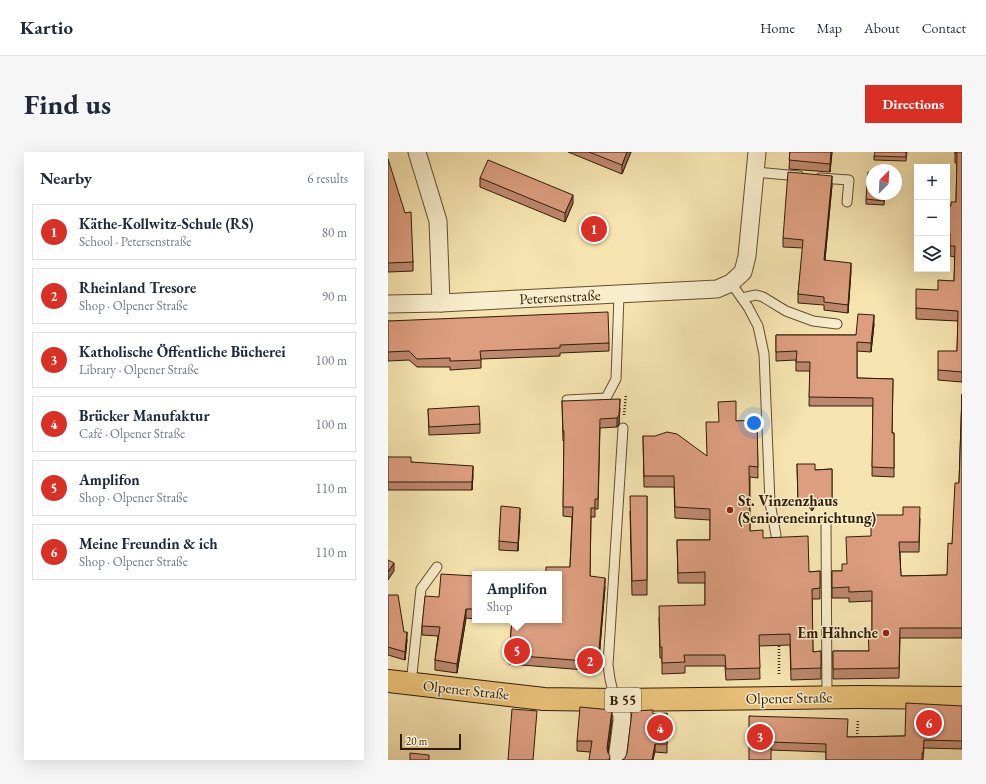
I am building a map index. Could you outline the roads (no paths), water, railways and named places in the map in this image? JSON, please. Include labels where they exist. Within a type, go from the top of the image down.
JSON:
[{"type":"main road","name":"Olpener Straße","points":[[388,681],[544,699],[615,700],[827,697],[962,698]]},
{"type":"street","points":[[417,152],[438,221],[442,303]]},
{"type":"street","name":"Petersenstraße","points":[[388,304],[619,295],[717,289],[731,283],[743,272],[748,256],[757,152]]},
{"type":"street","points":[[615,700],[622,714],[617,760]]},
{"type":"lane","points":[[755,172],[849,180],[847,202]]},
{"type":"lane","points":[[731,283],[748,307],[758,326],[764,354],[770,503],[776,535]]},
{"type":"lane","points":[[567,400],[606,398],[616,379],[619,295]]},
{"type":"lane","points":[[742,298],[756,295],[763,297],[786,311],[813,321],[837,324]]},
{"type":"lane","points":[[615,700],[608,666],[623,428]]},
{"type":"lane","points":[[826,523],[827,697]]},
{"type":"lane","points":[[411,684],[421,589],[437,567]]},
{"type":"place","name":"Käthe-Kollwitz-Schule (RS)","points":[[594,229]]},
{"type":"place","name":"St. Vinzenzhaus (Senioreneinrichtung)","points":[[730,510]]},
{"type":"place","name":"Em Hähnche","points":[[886,633]]},
{"type":"place","name":"Amplifon","points":[[517,651]]},
{"type":"place","name":"Rheinland Tresore","points":[[590,661]]},
{"type":"place","name":"Meine Freundin & ich","points":[[929,723]]},
{"type":"place","name":"Brücker Manufaktur","points":[[660,728]]},
{"type":"place","name":"Katholische Öffentliche Bücherei","points":[[760,737]]}]
